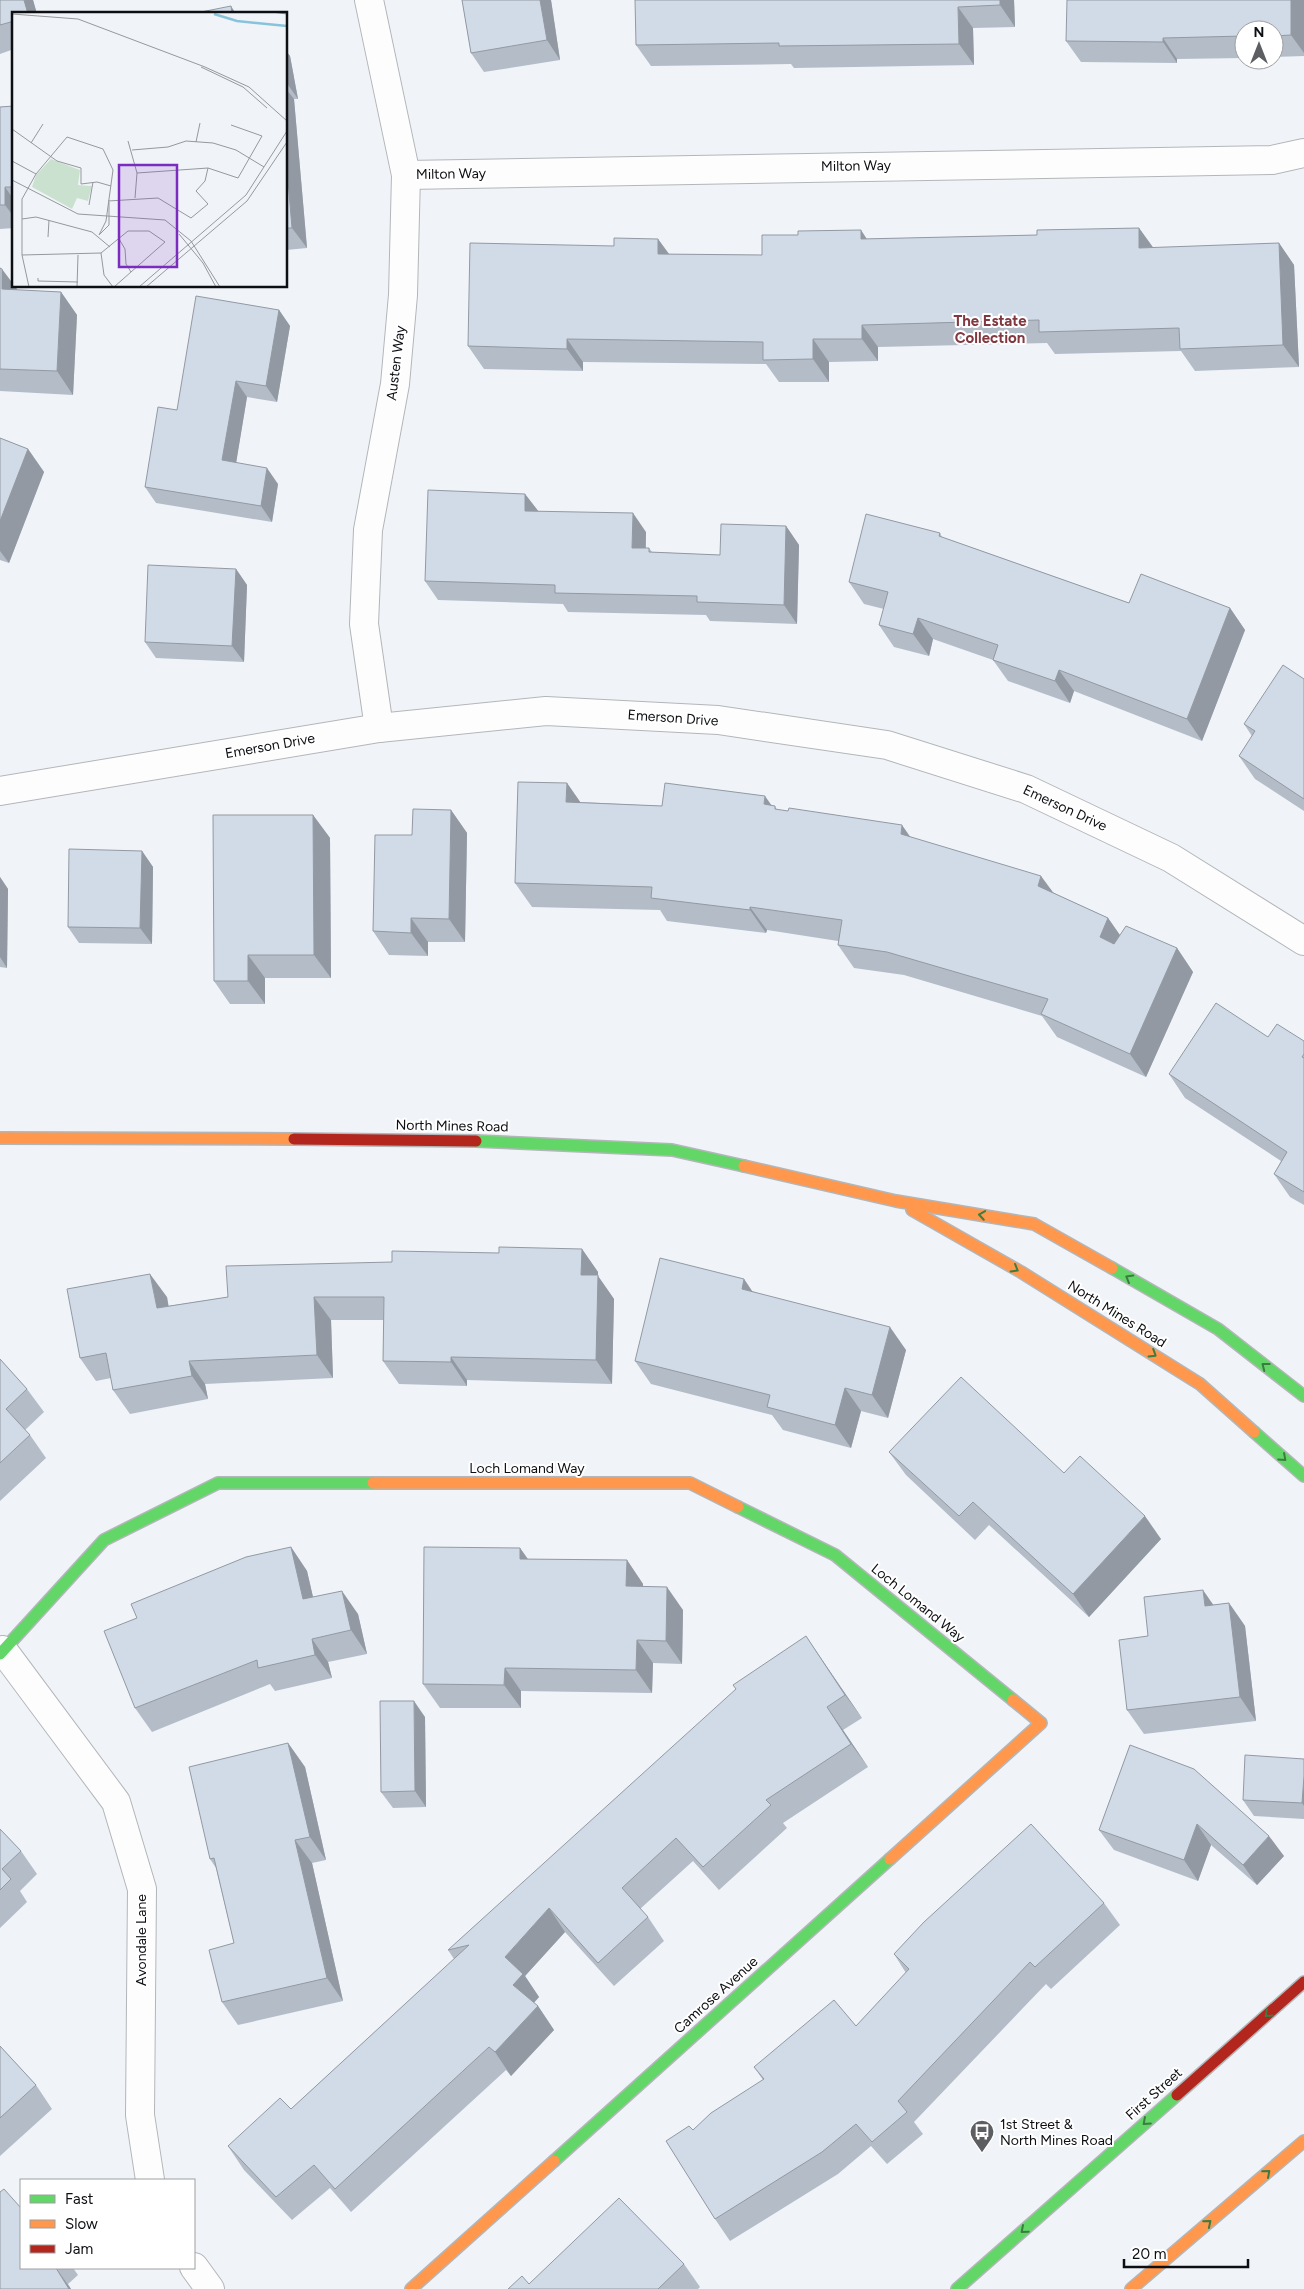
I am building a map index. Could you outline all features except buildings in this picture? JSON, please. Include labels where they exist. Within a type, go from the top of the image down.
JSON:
[{"type":"main road","name":"North Mines Road","points":[[0,1138],[454,1140],[672,1150],[896,1201],[1034,1224],[1218,1329],[1304,1396]]},
{"type":"main road","name":"North Mines Road","points":[[896,1201],[1021,1272],[1200,1384],[1304,1476]]},
{"type":"main road","name":"Loch Lomand Way","points":[[2,1652],[104,1540],[218,1483],[690,1483],[835,1555],[1041,1723]]},
{"type":"main road","name":"Camrose Avenue","points":[[411,2289],[1041,1723]]},
{"type":"main road","name":"First Street","points":[[957,2289],[1304,1982]]},
{"type":"main road","points":[[1131,2289],[1304,2141]]},
{"type":"street","name":"Austen Way","points":[[369,0],[406,175],[403,295],[395,384],[368,530],[364,624],[379,728]]},
{"type":"street","name":"Milton Way","points":[[406,175],[1272,160],[1304,153]]},
{"type":"street","name":"Emerson Drive","points":[[0,791],[379,728],[546,710],[718,720],[887,746],[1026,789],[1171,858],[1304,941]]},
{"type":"street","name":"Avondale Lane","points":[[2,1652],[116,1802],[142,1889],[140,2115],[150,2179]]},
{"type":"street","points":[[195,2268],[210,2289]]},
{"type":"traffic: fast","points":[[476,1141],[672,1150],[744,1166]]},
{"type":"traffic: fast","points":[[1112,1268],[1218,1329],[1304,1396]]},
{"type":"traffic: fast","points":[[1254,1432],[1304,1476]]},
{"type":"traffic: fast","points":[[0,1654],[104,1540],[218,1483],[373,1483]]},
{"type":"traffic: fast","points":[[738,1507],[835,1555],[1013,1700]]},
{"type":"traffic: fast","points":[[554,2161],[890,1859]]},
{"type":"traffic: fast","points":[[957,2289],[1177,2095]]},
{"type":"traffic: slow","points":[[0,1138],[294,1139]]},
{"type":"traffic: slow","points":[[744,1166],[896,1201],[1034,1224],[1112,1268]]},
{"type":"traffic: slow","points":[[912,1210],[1021,1272],[1200,1384],[1254,1432]]},
{"type":"traffic: slow","points":[[373,1483],[690,1483],[738,1507]]},
{"type":"traffic: slow","points":[[890,1859],[1041,1723],[1013,1700]]},
{"type":"traffic: slow","points":[[1131,2289],[1304,2141]]},
{"type":"traffic: slow","points":[[411,2289],[554,2161]]},
{"type":"traffic: jam","points":[[294,1139],[476,1141]]},
{"type":"traffic: jam","points":[[1177,2095],[1304,1982]]},
{"type":"place","name":"1st Street & North Mines Road","points":[[982,2153]]},
{"type":"district","name":"The Estate Collection","points":[[990,330]]}]
